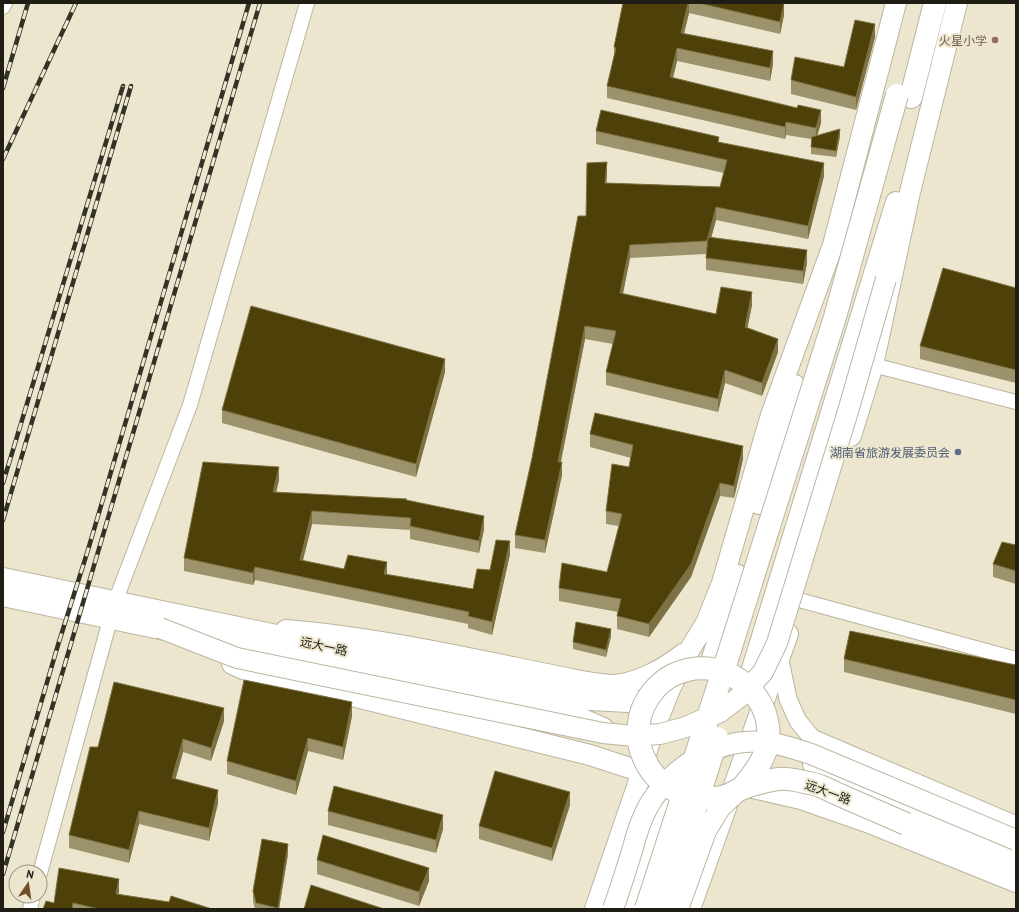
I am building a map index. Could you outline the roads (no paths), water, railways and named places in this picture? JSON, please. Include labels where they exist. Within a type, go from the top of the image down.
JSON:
[{"type":"main road","points":[[710,668],[833,245],[896,3]]},
{"type":"main road","points":[[646,909],[731,649],[835,317],[898,95],[921,3]]},
{"type":"main road","points":[[664,909],[849,320],[911,97],[935,3]]},
{"type":"main road","points":[[160,628],[237,658],[603,733],[634,736],[660,734],[686,727],[720,712],[742,695],[763,672],[777,643],[849,408],[886,279],[910,192],[957,3]]},
{"type":"main road","points":[[747,685],[902,185],[921,148]]},
{"type":"main road","points":[[690,909],[738,786],[780,660],[873,366],[910,192]]},
{"type":"main road","points":[[595,909],[642,772],[648,748],[660,714],[670,689],[690,649],[706,623],[722,583],[771,414],[806,334]]},
{"type":"main road","name":"远大一路","points":[[3,579],[160,628],[576,717],[639,744]]},
{"type":"main road","name":"远大一路","points":[[3,595],[115,613],[223,625],[574,698],[646,702]]},
{"type":"main road","points":[[115,613],[242,669],[582,753],[618,763],[642,772]]},
{"type":"main road","points":[[223,625],[317,632],[415,647],[592,683],[612,685],[632,681],[668,666],[690,649]]},
{"type":"main road","points":[[697,668],[710,668],[730,674],[747,685],[762,704],[768,728],[768,742],[758,768],[738,786],[722,797],[696,797],[684,794],[671,789],[660,781],[650,770],[639,744],[640,716],[646,702],[653,692],[672,676],[697,668]]},
{"type":"main road","name":"远大一路","points":[[768,728],[786,746],[804,759],[842,778],[909,816],[1016,870]]},
{"type":"main road","points":[[614,909],[638,829],[649,805],[674,774],[710,750],[728,744],[766,742],[782,745],[810,754],[1016,840]]},
{"type":"main road","name":"远大一路","points":[[678,909],[706,831],[720,808],[738,786],[780,779],[811,783],[1016,852]]},
{"type":"main road","points":[[738,786],[801,799],[867,822],[1016,882]]},
{"type":"main road","points":[[631,909],[671,789]]},
{"type":"street","points":[[3,7],[5,3]]},
{"type":"street","points":[[43,864],[115,613],[190,405],[307,3]]},
{"type":"street","points":[[873,366],[1016,402]]},
{"type":"street","points":[[799,600],[1016,659]]},
{"type":"street","points":[[780,660],[788,699],[798,721],[812,738],[1016,825]]},
{"type":"railway","points":[[3,88],[28,3]]},
{"type":"railway","points":[[3,159],[76,3]]},
{"type":"railway","points":[[3,832],[58,645],[88,550],[249,3]]},
{"type":"railway","points":[[3,874],[260,3]]},
{"type":"railway","points":[[3,483],[123,86]]},
{"type":"railway","points":[[3,520],[131,86]]},
{"type":"place","name":"火星小学","points":[[995,40]]},
{"type":"place","name":"湖南省旅游发展委员会","points":[[958,452]]}]
